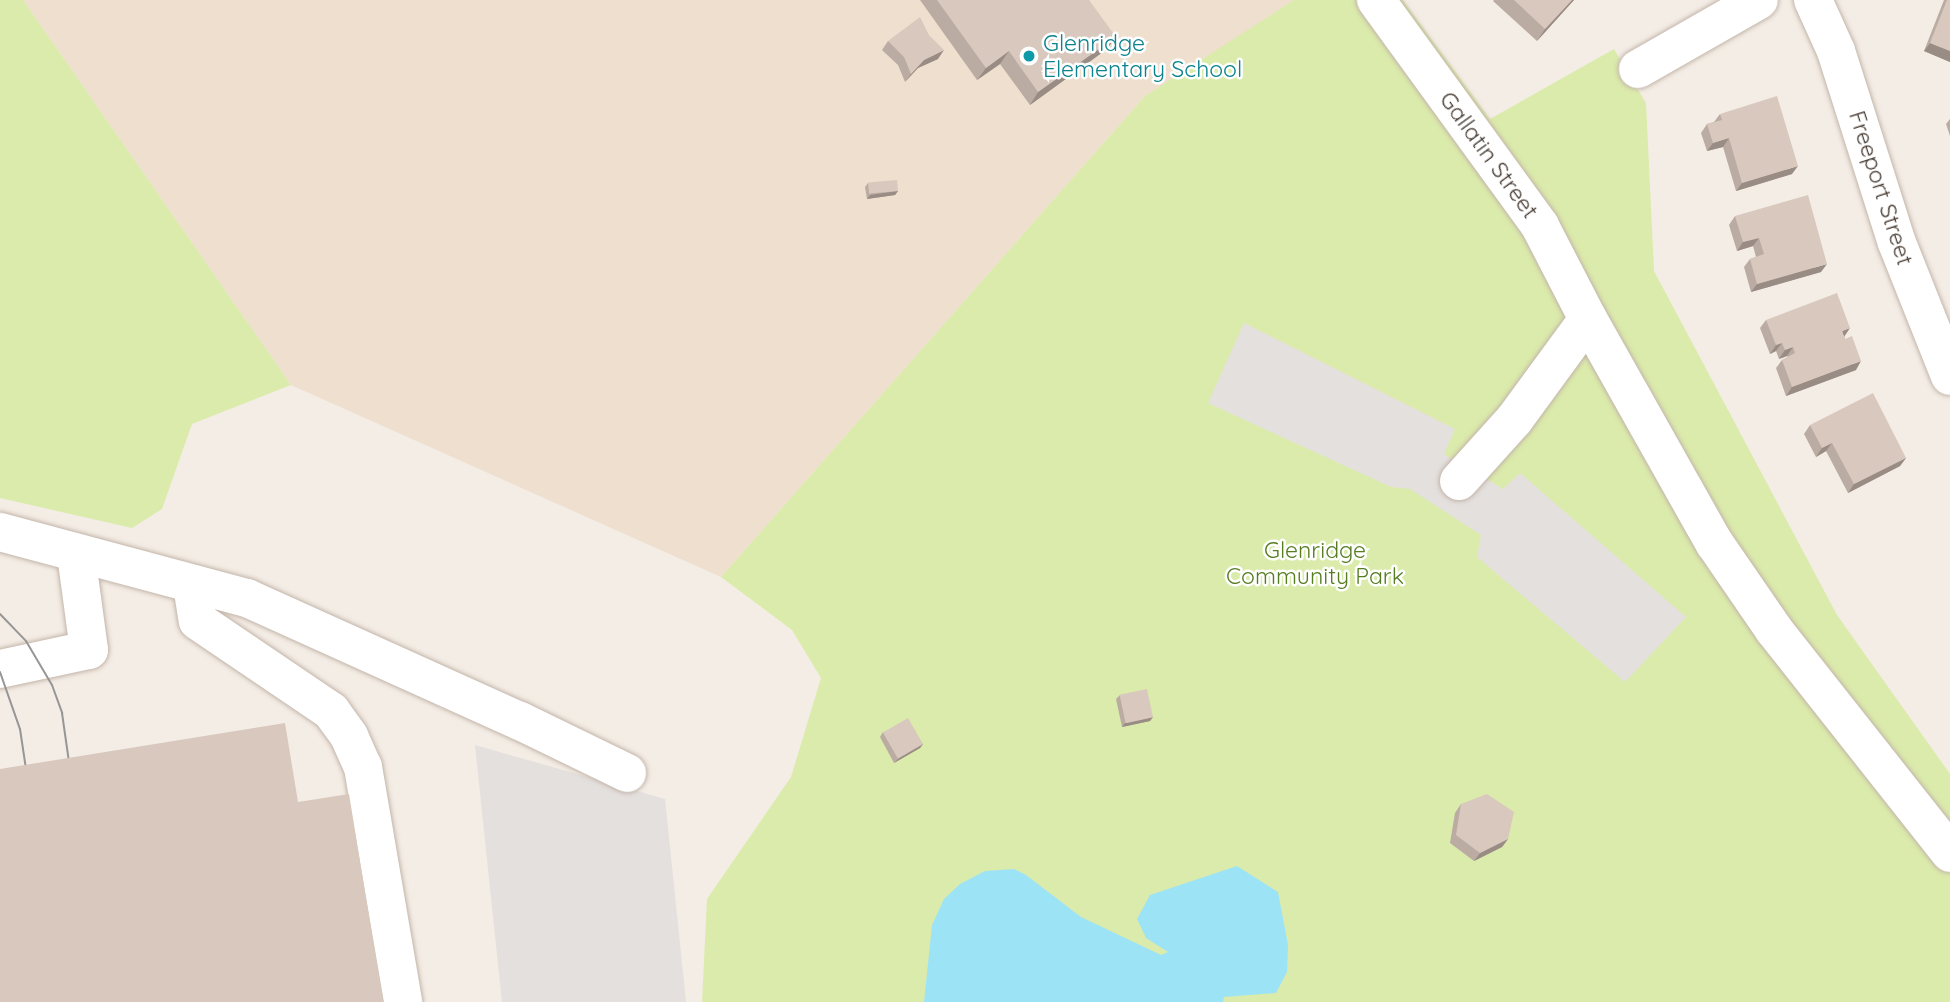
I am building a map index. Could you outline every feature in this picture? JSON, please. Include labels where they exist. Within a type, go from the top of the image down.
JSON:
[{"type":"street","name":"Gallatin Street","points":[[1376,0],[1540,226],[1588,320],[1715,544],[1774,630],[1950,853]]},
{"type":"street","points":[[1638,69],[1759,0]]},
{"type":"street","name":"Freeport Street","points":[[1813,0],[1836,51],[1897,243],[1950,376]]},
{"type":"street","points":[[1459,481],[1514,420],[1588,320]]},
{"type":"street","points":[[0,532],[247,598],[520,721],[627,774]]},
{"type":"street","points":[[0,669],[89,650],[76,554]]},
{"type":"street","points":[[192,585],[198,621],[331,711],[349,736],[363,767],[403,1002]]},
{"type":"shaded area","points":[[23,0],[1297,0],[1145,96],[721,577],[291,385]]},
{"type":"shaded area","points":[[1244,323],[1455,429],[1444,454],[1503,489],[1520,473],[1686,617],[1625,682],[1477,557],[1481,535],[1410,489],[1391,487],[1208,403]]},
{"type":"shaded area","points":[[475,745],[665,799],[686,1002],[502,1002]]},
{"type":"green space","points":[[0,0],[23,0],[291,385],[192,424],[162,509],[132,528],[0,498]]},
{"type":"green space","name":"Glenridge Community Park","points":[[1294,0],[1403,0],[1490,119],[1614,49],[1646,103],[1654,271],[1837,615],[1950,774],[1950,1002],[702,1002],[707,899],[791,777],[821,678],[792,630],[721,577],[1145,96]]},
{"type":"water","points":[[1237,866],[1278,892],[1288,945],[1287,972],[1276,993],[1224,997],[1223,1002],[924,1002],[932,925],[944,899],[960,884],[985,871],[1014,869],[1026,875],[1081,917],[1161,955],[1168,952],[1146,938],[1137,919],[1150,895]]},
{"type":"building","name":"Glenridge Elementary School","points":[[937,0],[1089,0],[1116,37],[1038,92],[1009,51],[986,68]]},
{"type":"building","points":[[1514,0],[1572,0],[1545,29]]},
{"type":"building","points":[[1947,0],[1950,0],[1950,51],[1930,43]]},
{"type":"building","points":[[920,17],[929,35],[944,50],[924,60],[911,74],[904,57],[888,41]]},
{"type":"building","points":[[1777,96],[1798,166],[1742,183],[1729,138],[1713,143],[1707,124],[1722,120],[1720,114]]},
{"type":"building","points":[[897,180],[898,191],[869,193],[868,183]]},
{"type":"building","points":[[1808,195],[1827,264],[1757,284],[1750,259],[1764,254],[1759,238],[1743,242],[1735,216]]},
{"type":"building","points":[[1837,293],[1850,328],[1842,331],[1845,339],[1852,336],[1861,361],[1792,387],[1782,360],[1795,353],[1793,347],[1785,350],[1782,343],[1776,345],[1766,320]]},
{"type":"building","points":[[1873,393],[1906,458],[1854,484],[1832,443],[1822,448],[1810,425]]},
{"type":"building","points":[[1147,689],[1153,717],[1126,723],[1120,695]]},
{"type":"building","points":[[908,718],[923,744],[898,758],[883,732]]},
{"type":"building","points":[[285,723],[298,802],[349,794],[383,1002],[0,1002],[0,769]]},
{"type":"building","points":[[1487,794],[1514,812],[1508,839],[1480,853],[1456,835],[1461,804]]},
{"type":"tram line","points":[[0,614],[26,641],[52,685],[62,713],[70,769]]},
{"type":"tram line","points":[[0,672],[20,729],[27,776]]},
{"type":"place","name":"Glenridge Elementary School","points":[[1029,56]]}]
